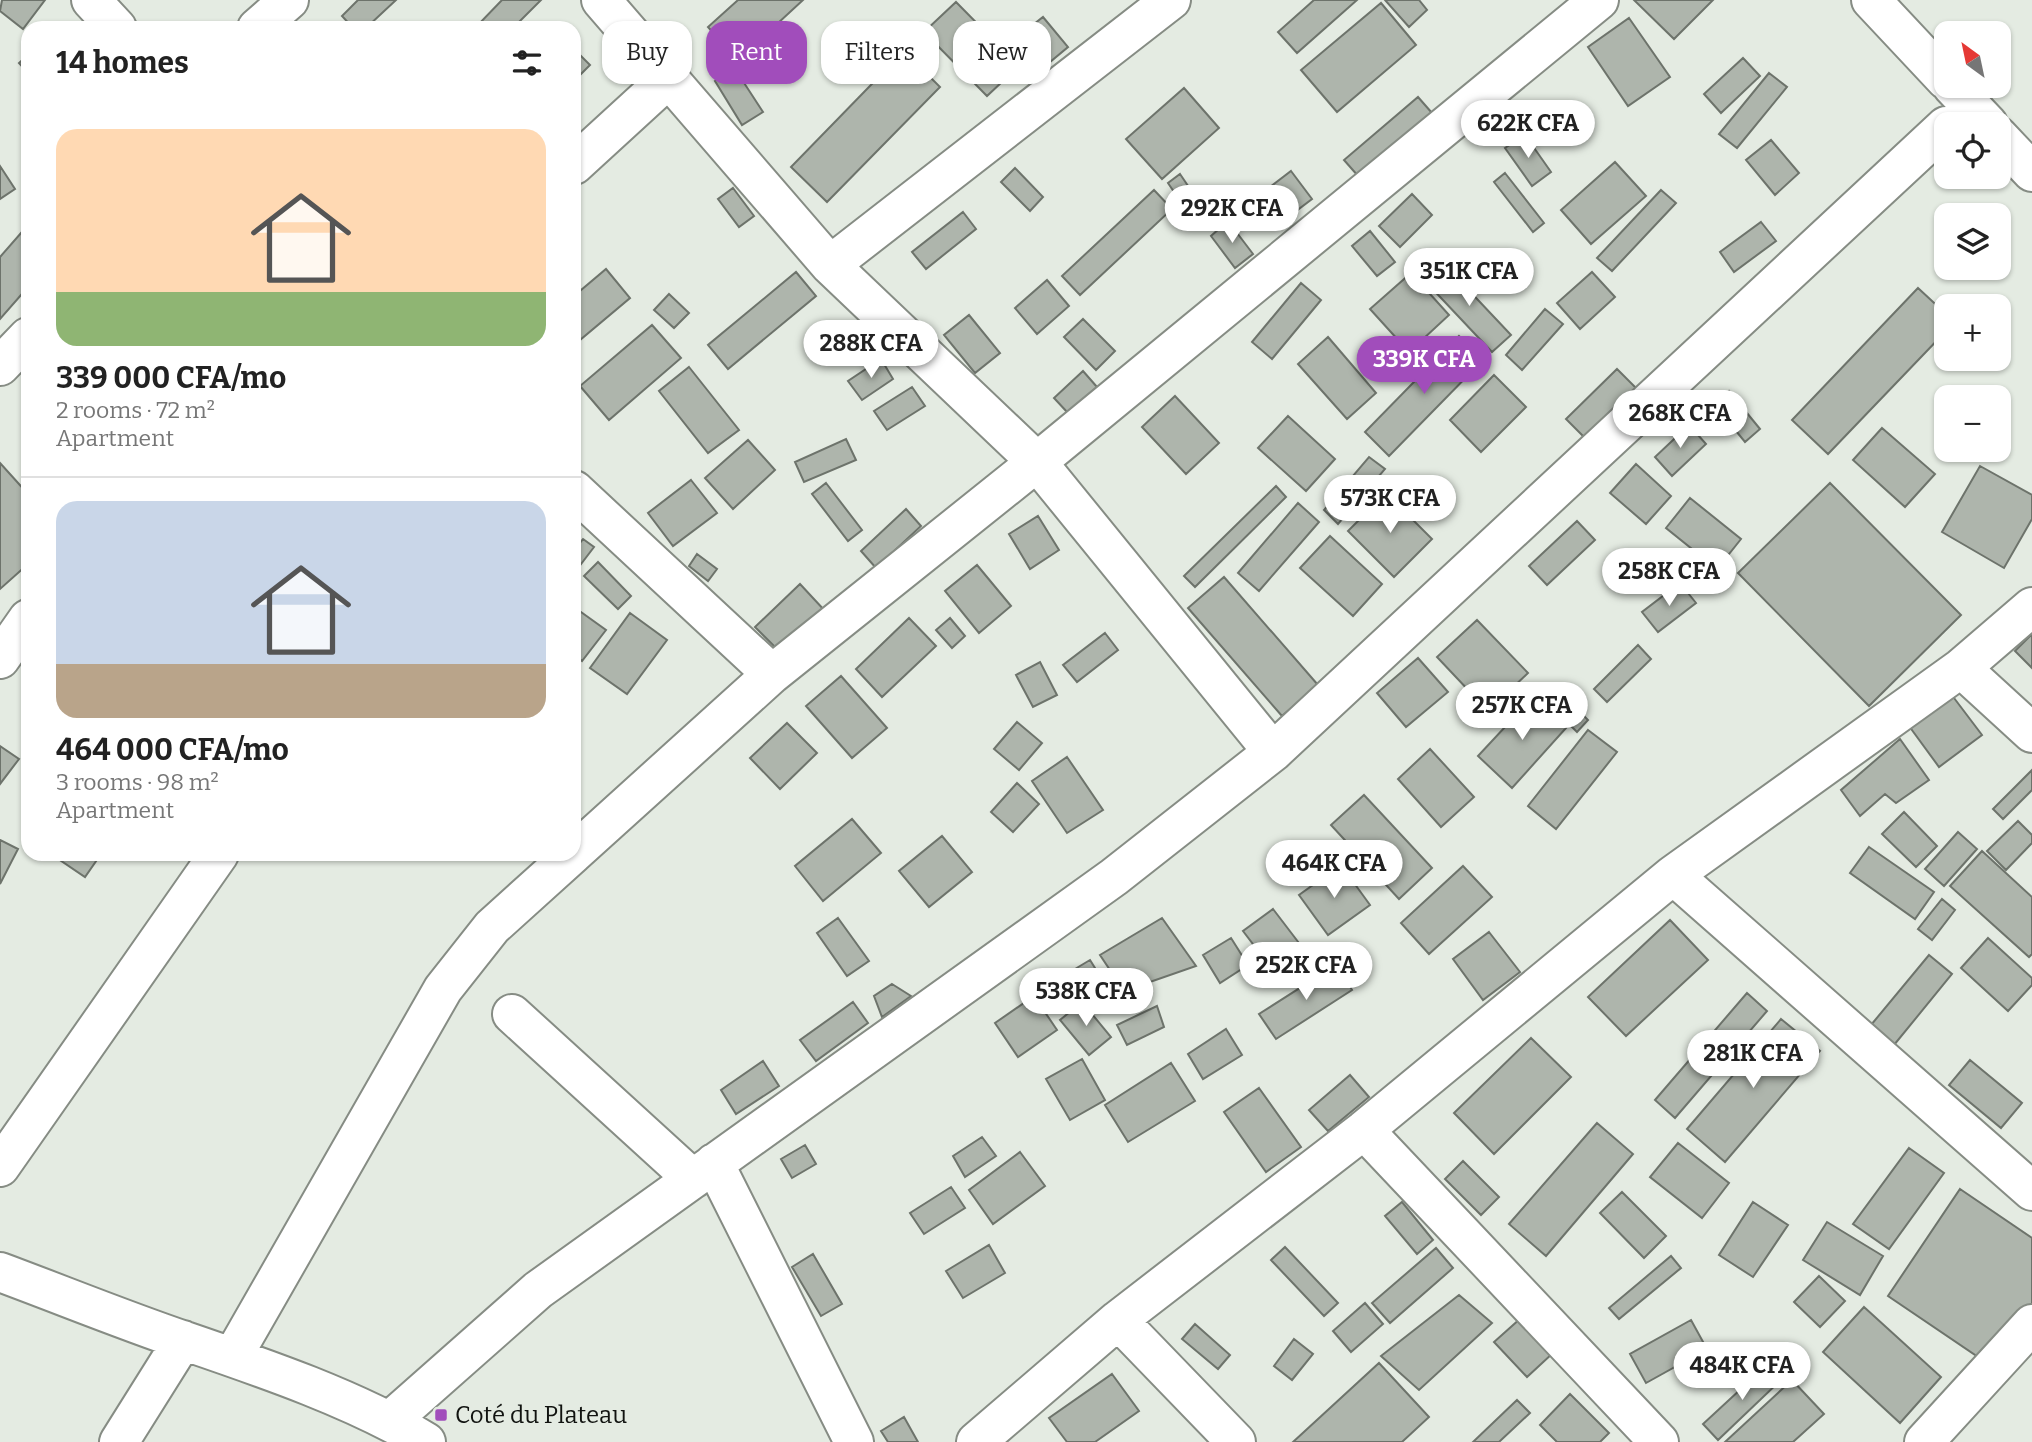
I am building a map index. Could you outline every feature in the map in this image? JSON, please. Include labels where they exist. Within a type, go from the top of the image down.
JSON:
[{"type":"street","points":[[91,0],[110,21]]},
{"type":"street","points":[[265,21],[289,0]]},
{"type":"street","points":[[601,0],[619,21]]},
{"type":"street","points":[[830,265],[1171,0]]},
{"type":"street","points":[[581,848],[772,674],[1037,463],[1598,0]]},
{"type":"street","points":[[391,1420],[538,1290],[1114,877],[1273,752],[1958,107],[1871,0]]},
{"type":"street","points":[[581,159],[662,84]]},
{"type":"street","points":[[673,84],[830,265],[1037,463],[1273,752]]},
{"type":"street","points":[[2011,150],[2032,172]]},
{"type":"street","points":[[0,366],[21,344]]},
{"type":"street","points":[[581,497],[772,674]]},
{"type":"street","points":[[976,1442],[1118,1320],[1364,1130],[1673,875],[1961,668],[2032,607]]},
{"type":"street","points":[[0,659],[21,629]]},
{"type":"street","points":[[1961,668],[2032,733]]},
{"type":"street","points":[[0,1167],[214,861]]},
{"type":"street","points":[[233,1356],[443,989],[492,927],[566,861]]},
{"type":"street","points":[[1673,875],[2032,1191]]},
{"type":"street","points":[[512,1014],[703,1171],[854,1442]]},
{"type":"street","points":[[1364,1130],[1659,1442]]},
{"type":"street","points":[[0,1272],[233,1356],[391,1420],[426,1442]]},
{"type":"street","points":[[1118,1320],[1236,1442]]},
{"type":"street","points":[[1924,1442],[2032,1324]]},
{"type":"street","points":[[119,1442],[183,1340]]},
{"type":"building","points":[[2,0],[45,0],[29,21],[21,21],[21,27],[0,11]]},
{"type":"building","points":[[358,0],[396,0],[374,21],[347,21],[342,16]]},
{"type":"building","points":[[502,0],[541,0],[520,21],[482,21]]},
{"type":"building","points":[[738,0],[803,0],[780,21],[715,21]]},
{"type":"building","points":[[1314,0],[1357,0],[1297,53],[1278,32]]},
{"type":"building","points":[[1385,0],[1419,0],[1427,10],[1409,27]]},
{"type":"building","points":[[1634,0],[1713,0],[1674,39]]},
{"type":"building","points":[[956,2],[975,21],[953,21],[953,61],[939,47],[939,21],[936,21]]},
{"type":"building","points":[[1381,3],[1416,45],[1337,112],[1301,70]]},
{"type":"building","points":[[1629,18],[1670,77],[1628,106],[1588,47]]},
{"type":"building","points":[[1051,27],[1068,47],[1051,61]]},
{"type":"building","points":[[581,56],[590,65],[581,74]]},
{"type":"building","points":[[1743,58],[1760,76],[1721,113],[1704,94]]},
{"type":"building","points":[[1769,73],[1787,87],[1737,148],[1719,134]]},
{"type":"building","points":[[717,84],[745,84],[763,112],[742,125]]},
{"type":"building","points":[[872,84],[937,84],[940,87],[827,202],[791,167]]},
{"type":"building","points":[[975,84],[1000,84],[987,96]]},
{"type":"building","points":[[1184,88],[1219,128],[1162,179],[1126,139]]},
{"type":"building","points":[[1418,97],[1432,113],[1359,177],[1344,160]]},
{"type":"building","points":[[1525,135],[1551,172],[1532,186],[1505,148]]},
{"type":"building","points":[[1771,140],[1799,173],[1775,195],[1746,160]]},
{"type":"building","points":[[1615,162],[1646,196],[1591,244],[1561,210]]},
{"type":"building","points":[[0,166],[15,189],[0,199]]},
{"type":"building","points":[[1015,168],[1043,197],[1030,211],[1001,182]]},
{"type":"building","points":[[1291,171],[1312,199],[1279,224],[1258,196]]},
{"type":"building","points":[[1505,173],[1544,223],[1533,232],[1494,182]]},
{"type":"building","points":[[1180,174],[1205,211],[1193,220],[1168,183]]},
{"type":"building","points":[[733,188],[754,216],[739,227],[718,199]]},
{"type":"building","points":[[1154,190],[1172,209],[1080,295],[1062,276]]},
{"type":"building","points":[[1661,190],[1676,203],[1612,271],[1597,258]]},
{"type":"building","points":[[1412,194],[1432,215],[1400,247],[1379,226]]},
{"type":"building","points":[[963,212],[976,229],[926,269],[912,252]]},
{"type":"building","points":[[1228,221],[1253,254],[1235,268],[1211,236]]},
{"type":"building","points":[[1761,222],[1776,241],[1734,272],[1720,252]]},
{"type":"building","points":[[1370,231],[1395,262],[1377,276],[1352,246]]},
{"type":"building","points":[[21,233],[21,295],[0,319],[0,257]]},
{"type":"building","points":[[1445,265],[1511,335],[1492,352],[1426,282]]},
{"type":"building","points":[[606,269],[630,298],[581,339],[581,290]]},
{"type":"building","points":[[796,272],[816,296],[728,369],[708,345]]},
{"type":"building","points":[[1592,272],[1615,297],[1580,329],[1557,303]]},
{"type":"building","points":[[1411,273],[1449,315],[1409,352],[1370,309]]},
{"type":"building","points":[[1047,280],[1069,306],[1037,334],[1015,308]]},
{"type":"building","points":[[1301,283],[1321,300],[1272,359],[1252,342]]},
{"type":"building","points":[[1918,288],[1934,303],[1934,344],[1828,454],[1792,420]]},
{"type":"building","points":[[669,294],[689,313],[674,328],[654,310]]},
{"type":"building","points":[[1545,309],[1563,324],[1522,370],[1506,355]]},
{"type":"building","points":[[969,315],[1000,353],[975,373],[944,335]]},
{"type":"building","points":[[1083,319],[1115,351],[1096,370],[1064,337]]},
{"type":"building","points":[[652,325],[681,358],[609,420],[581,385]]},
{"type":"building","points":[[1459,336],[1484,359],[1389,456],[1365,432]]},
{"type":"building","points":[[1328,337],[1376,393],[1347,419],[1298,364]]},
{"type":"building","points":[[881,359],[893,379],[862,400],[848,381]]},
{"type":"building","points":[[689,367],[739,430],[708,453],[659,391]]},
{"type":"building","points":[[1617,369],[1637,389],[1586,439],[1566,419]]},
{"type":"building","points":[[1083,371],[1097,387],[1068,413],[1054,398]]},
{"type":"building","points":[[1494,375],[1526,407],[1481,452],[1450,420]]},
{"type":"building","points":[[912,387],[925,406],[887,430],[874,411]]},
{"type":"building","points":[[1729,391],[1760,429],[1745,442],[1714,404]]},
{"type":"building","points":[[1175,396],[1219,443],[1186,474],[1142,427]]},
{"type":"building","points":[[1288,416],[1335,459],[1306,491],[1258,448]]},
{"type":"building","points":[[1689,425],[1706,444],[1672,476],[1655,457]]},
{"type":"building","points":[[1882,428],[1935,474],[1905,507],[1853,460]]},
{"type":"building","points":[[846,439],[856,460],[804,482],[795,462]]},
{"type":"building","points":[[748,440],[775,470],[733,509],[705,478]]},
{"type":"building","points":[[1369,457],[1385,469],[1338,524],[1324,510]]},
{"type":"building","points":[[0,463],[21,486],[21,570],[0,589]]},
{"type":"building","points":[[1636,464],[1671,496],[1646,524],[1610,493]]},
{"type":"building","points":[[1980,466],[2032,495],[2032,519],[2004,568],[1942,532]]},
{"type":"building","points":[[691,480],[717,513],[673,546],[648,513]]},
{"type":"building","points":[[826,483],[862,530],[848,541],[812,494]]},
{"type":"building","points":[[1830,483],[1961,615],[1869,706],[1738,573]]},
{"type":"building","points":[[1276,486],[1286,497],[1195,587],[1184,576]]},
{"type":"building","points":[[1386,493],[1432,539],[1394,577],[1348,531]]},
{"type":"building","points":[[1690,498],[1741,539],[1717,569],[1666,528]]},
{"type":"building","points":[[1298,503],[1319,522],[1259,591],[1238,573]]},
{"type":"building","points":[[906,509],[921,526],[876,568],[861,551]]},
{"type":"building","points":[[1038,516],[1059,550],[1030,569],[1009,534]]},
{"type":"building","points":[[1577,521],[1595,540],[1547,585],[1529,566]]},
{"type":"building","points":[[1330,536],[1382,584],[1353,616],[1300,568]]},
{"type":"building","points":[[583,539],[594,547],[581,564]]},
{"type":"building","points":[[697,554],[717,569],[708,581],[689,566]]},
{"type":"building","points":[[598,562],[631,596],[618,609],[584,576]]},
{"type":"building","points":[[977,565],[1011,606],[979,633],[945,591]]},
{"type":"building","points":[[1224,577],[1318,685],[1282,716],[1188,608]]},
{"type":"building","points":[[1680,583],[1696,603],[1658,632],[1642,612]]},
{"type":"building","points":[[800,584],[826,612],[782,654],[755,627]]},
{"type":"building","points":[[581,612],[606,630],[581,660]]},
{"type":"building","points":[[630,613],[667,640],[627,694],[590,668]]},
{"type":"building","points":[[909,618],[936,646],[882,697],[856,669]]},
{"type":"building","points":[[950,618],[965,636],[952,648],[936,630]]},
{"type":"building","points":[[1477,620],[1528,673],[1488,711],[1437,657]]},
{"type":"building","points":[[1105,633],[1118,650],[1077,682],[1063,665]]},
{"type":"building","points":[[2032,634],[2032,668],[2015,651]]},
{"type":"building","points":[[1638,645],[1651,659],[1607,702],[1594,689]]},
{"type":"building","points":[[1418,658],[1448,692],[1406,727],[1377,693]]},
{"type":"building","points":[[1040,662],[1057,695],[1033,707],[1016,675]]},
{"type":"building","points":[[841,676],[887,728],[852,758],[806,706]]},
{"type":"building","points":[[1557,689],[1588,720],[1577,732],[1546,701]]},
{"type":"building","points":[[1951,694],[1982,735],[1939,767],[1909,726]]},
{"type":"building","points":[[1533,697],[1566,728],[1512,788],[1478,756]]},
{"type":"building","points":[[1017,722],[1042,743],[1019,770],[994,749]]},
{"type":"building","points":[[787,723],[817,753],[780,789],[750,758]]},
{"type":"building","points":[[1588,730],[1617,752],[1556,829],[1528,806]]},
{"type":"building","points":[[1900,739],[1929,780],[1896,803],[1885,794],[1860,816],[1841,790]]},
{"type":"building","points":[[0,746],[19,759],[0,784]]},
{"type":"building","points":[[1430,749],[1474,797],[1441,827],[1398,779]]},
{"type":"building","points":[[1067,757],[1103,810],[1067,833],[1032,781]]},
{"type":"building","points":[[2032,770],[2032,790],[2003,819],[1993,809]]},
{"type":"building","points":[[1017,783],[1039,804],[1013,832],[991,812]]},
{"type":"building","points":[[1364,795],[1432,868],[1399,899],[1331,825]]},
{"type":"building","points":[[1904,812],[1937,846],[1916,867],[1882,834]]},
{"type":"building","points":[[852,819],[881,853],[823,901],[795,866]]},
{"type":"building","points":[[2018,821],[2032,835],[2032,843],[2006,870],[1987,851]]},
{"type":"building","points":[[1958,832],[1977,849],[1944,886],[1925,869]]},
{"type":"building","points":[[942,836],[972,872],[929,907],[899,871]]},
{"type":"building","points":[[0,840],[18,849],[0,884]]},
{"type":"building","points":[[1869,847],[1934,892],[1915,919],[1850,873]]},
{"type":"building","points":[[1982,851],[2032,897],[2032,954],[2029,957],[1950,886]]},
{"type":"building","points":[[61,861],[96,861],[85,877]]},
{"type":"building","points":[[1341,865],[1370,905],[1328,935],[1299,895]]},
{"type":"building","points":[[1463,866],[1492,897],[1429,954],[1401,923]]},
{"type":"building","points":[[1942,899],[1955,910],[1932,940],[1918,929]]},
{"type":"building","points":[[1273,909],[1302,947],[1272,969],[1243,931]]},
{"type":"building","points":[[838,918],[869,961],[847,976],[817,933]]},
{"type":"building","points":[[1162,918],[1196,966],[1124,991],[1100,955]]},
{"type":"building","points":[[1670,920],[1708,960],[1626,1036],[1588,997]]},
{"type":"building","points":[[1489,932],[1520,972],[1483,1000],[1453,959]]},
{"type":"building","points":[[1231,938],[1248,965],[1220,983],[1203,955]]},
{"type":"building","points":[[1988,938],[2032,978],[2032,985],[2008,1011],[1961,968]]},
{"type":"building","points":[[1929,955],[1952,974],[1894,1045],[1871,1025]]},
{"type":"building","points":[[1090,960],[1105,984],[1070,1005],[1055,981]]},
{"type":"building","points":[[1336,965],[1352,990],[1276,1039],[1259,1014]]},
{"type":"building","points":[[892,984],[911,996],[882,1017],[874,996]]},
{"type":"building","points":[[1747,993],[1767,1011],[1675,1118],[1655,1100]]},
{"type":"building","points":[[1034,996],[1057,1030],[1018,1057],[995,1023]]},
{"type":"building","points":[[853,1002],[868,1023],[816,1061],[800,1040]]},
{"type":"building","points":[[1082,1002],[1111,1037],[1089,1055],[1060,1020]]},
{"type":"building","points":[[1157,1006],[1164,1027],[1127,1045],[1117,1025]]},
{"type":"building","points":[[1781,1019],[1820,1051],[1725,1162],[1687,1129]]},
{"type":"building","points":[[1226,1029],[1242,1055],[1203,1079],[1188,1054]]},
{"type":"building","points":[[1531,1038],[1571,1077],[1494,1154],[1454,1113]]},
{"type":"building","points":[[1082,1059],[1105,1100],[1070,1120],[1046,1079]]},
{"type":"building","points":[[1970,1060],[2022,1103],[2001,1128],[1949,1085]]},
{"type":"building","points":[[763,1061],[779,1086],[736,1114],[721,1090]]},
{"type":"building","points":[[1171,1063],[1195,1101],[1128,1142],[1105,1105]]},
{"type":"building","points":[[1350,1075],[1369,1097],[1328,1131],[1309,1110]]},
{"type":"building","points":[[1259,1088],[1301,1147],[1266,1172],[1224,1112]]},
{"type":"building","points":[[1597,1123],[1633,1154],[1546,1256],[1509,1224]]},
{"type":"building","points":[[982,1137],[996,1156],[965,1177],[953,1156]]},
{"type":"building","points":[[1678,1143],[1729,1183],[1702,1218],[1650,1177]]},
{"type":"building","points":[[805,1145],[816,1164],[792,1178],[781,1159]]},
{"type":"building","points":[[1909,1148],[1944,1173],[1889,1249],[1853,1224]]},
{"type":"building","points":[[1020,1152],[1045,1186],[993,1224],[969,1190]]},
{"type":"building","points":[[1463,1161],[1499,1197],[1481,1215],[1445,1179]]},
{"type":"building","points":[[951,1187],[965,1208],[924,1234],[910,1213]]},
{"type":"building","points":[[1960,1189],[2032,1238],[2032,1303],[1990,1365],[1888,1296]]},
{"type":"building","points":[[1622,1192],[1666,1236],[1644,1258],[1600,1213]]},
{"type":"building","points":[[1402,1202],[1433,1240],[1417,1254],[1385,1216]]},
{"type":"building","points":[[1753,1202],[1788,1225],[1753,1277],[1719,1255]]},
{"type":"building","points":[[1827,1222],[1883,1256],[1860,1295],[1803,1260]]},
{"type":"building","points":[[989,1245],[1005,1273],[963,1298],[946,1271]]},
{"type":"building","points":[[1285,1247],[1338,1303],[1324,1316],[1271,1260]]},
{"type":"building","points":[[1436,1248],[1453,1268],[1390,1323],[1372,1303]]},
{"type":"building","points":[[813,1254],[842,1304],[821,1316],[792,1267]]},
{"type":"building","points":[[1671,1256],[1681,1268],[1619,1319],[1609,1308]]},
{"type":"building","points":[[1819,1276],[1845,1301],[1820,1327],[1794,1302]]},
{"type":"building","points":[[1459,1295],[1492,1323],[1419,1390],[1381,1356]]},
{"type":"building","points":[[1365,1303],[1383,1324],[1351,1352],[1333,1331]]},
{"type":"building","points":[[1864,1307],[1941,1377],[1900,1423],[1823,1352]]},
{"type":"building","points":[[1521,1318],[1553,1353],[1527,1377],[1494,1342]]},
{"type":"building","points":[[1691,1320],[1707,1349],[1646,1383],[1630,1354]]},
{"type":"building","points":[[1195,1324],[1230,1355],[1218,1369],[1182,1339]]},
{"type":"building","points":[[1294,1339],[1313,1354],[1292,1380],[1274,1366]]},
{"type":"building","points":[[1379,1363],[1429,1417],[1402,1442],[1293,1442]]},
{"type":"building","points":[[1768,1364],[1782,1379],[1718,1440],[1703,1424]]},
{"type":"building","points":[[1112,1374],[1139,1411],[1095,1442],[1067,1442],[1049,1418]]},
{"type":"building","points":[[1792,1380],[1824,1414],[1793,1442],[1725,1442]]},
{"type":"building","points":[[1570,1394],[1609,1433],[1600,1442],[1557,1442],[1540,1425]]},
{"type":"building","points":[[1517,1400],[1530,1413],[1499,1442],[1473,1442]]},
{"type":"building","points":[[904,1417],[918,1442],[888,1442],[881,1431]]},
{"type":"place","name":"Coté du Plateau","points":[[441,1415]]}]
